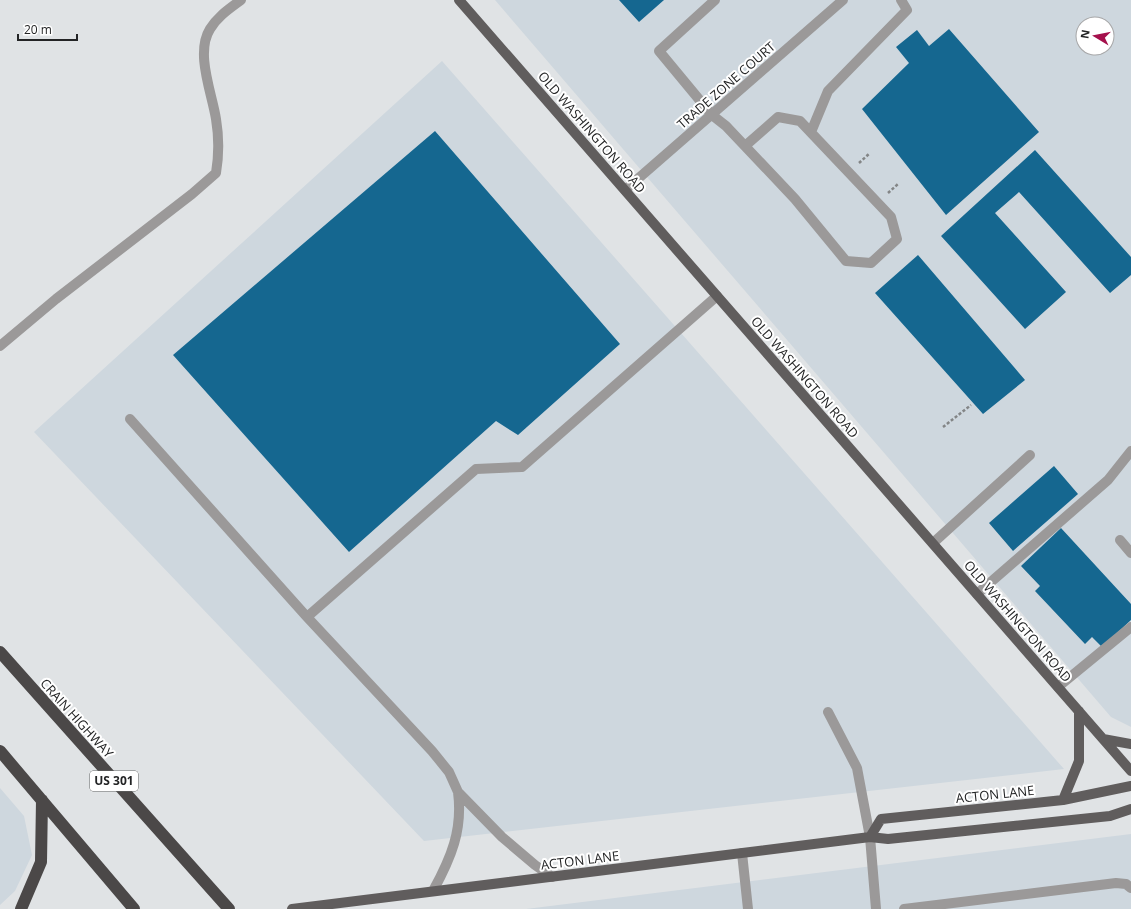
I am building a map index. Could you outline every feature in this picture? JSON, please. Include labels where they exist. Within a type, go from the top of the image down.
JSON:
[{"type":"highway","name":"CRAIN HIGHWAY","points":[[0,652],[229,909]]},
{"type":"highway","points":[[0,751],[134,909]]},
{"type":"highway","points":[[21,909],[41,862],[42,800]]},
{"type":"main road","name":"OLD WASHINGTON ROAD","points":[[459,0],[1131,771]]},
{"type":"main road","points":[[1062,800],[1079,761],[1079,711]]},
{"type":"main road","points":[[1103,739],[1131,744]]},
{"type":"main road","name":"ACTON LANE","points":[[870,837],[881,819],[1062,800],[1131,786]]},
{"type":"main road","name":"ACTON LANE","points":[[292,909],[870,837],[888,839],[1110,816],[1131,809]]},
{"type":"lane","points":[[0,346],[56,299],[216,174],[219,155],[216,119],[205,73],[205,47],[209,30],[221,15],[241,0]]},
{"type":"lane","points":[[715,0],[659,51],[712,115],[726,126],[746,146],[795,199],[846,261],[872,263],[897,239],[891,217],[800,121],[778,117],[746,146]]},
{"type":"lane","name":"TRADE ZONE COURT","points":[[625,190],[843,0]]},
{"type":"lane","points":[[811,132],[828,91],[907,10],[901,0]]},
{"type":"lane","points":[[307,617],[476,469],[522,467],[717,296]]},
{"type":"lane","points":[[130,419],[307,617],[432,751],[449,772],[458,792],[460,822],[457,837],[445,869],[433,891]]},
{"type":"lane","points":[[977,594],[1108,480],[1131,451]]},
{"type":"lane","points":[[933,543],[1030,455]]},
{"type":"lane","points":[[1120,540],[1131,553]]},
{"type":"lane","points":[[1058,687],[1131,627]]},
{"type":"lane","points":[[828,712],[858,768],[870,837],[876,909]]},
{"type":"lane","points":[[458,792],[507,841],[535,865],[552,877]]},
{"type":"lane","points":[[742,853],[748,909]]},
{"type":"lane","points":[[904,909],[1116,884],[1126,884],[1131,888]]},
{"type":"path","points":[[943,426],[971,405]]},
{"type":"shaded area","points":[[495,0],[1131,0],[1131,727],[1111,717]]},
{"type":"shaded area","points":[[442,61],[1064,769],[424,841],[34,432]]},
{"type":"shaded area","points":[[0,788],[24,816],[32,855],[15,891],[0,905]]},
{"type":"shaded area","points":[[1131,834],[1131,909],[526,909]]},
{"type":"building","points":[[619,0],[664,0],[639,22]]},
{"type":"building","points":[[949,29],[1039,132],[946,215],[862,109],[909,63],[896,47],[917,30],[929,46]]},
{"type":"building","points":[[435,131],[620,344],[518,435],[496,421],[349,552],[173,355]]},
{"type":"building","points":[[1035,150],[1131,257],[1131,275],[1110,293],[1019,192],[995,213],[1066,292],[1025,329],[941,236]]},
{"type":"building","points":[[918,255],[1025,380],[983,414],[875,293]]},
{"type":"building","points":[[1054,466],[1078,494],[1013,551],[989,523]]},
{"type":"building","points":[[1061,528],[1131,604],[1131,620],[1102,647],[1092,637],[1085,644],[1035,591],[1040,586],[1021,566]]}]
